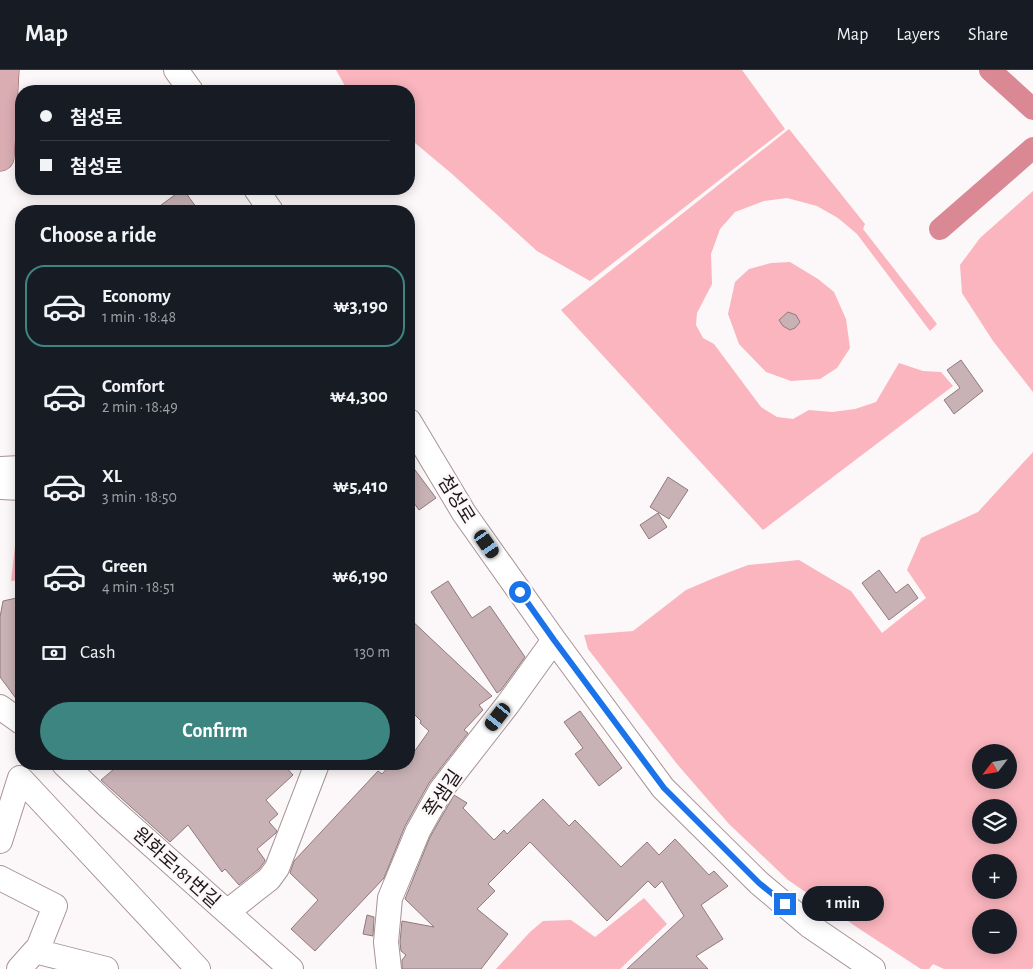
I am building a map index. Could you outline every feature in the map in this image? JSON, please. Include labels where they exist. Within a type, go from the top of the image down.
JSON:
[{"type":"main road","points":[[0,157],[6,70]]},
{"type":"street","points":[[176,70],[187,85]]},
{"type":"street","name":"첨성로","points":[[415,431],[464,513],[554,640],[664,788],[759,883],[810,926],[873,969]]},
{"type":"street","points":[[0,469],[15,468]]},
{"type":"street","points":[[0,487],[15,488]]},
{"type":"street","name":"쪽샘길","points":[[388,969],[386,942],[390,898],[418,831],[441,790],[508,704],[554,640]]},
{"type":"street","points":[[0,707],[15,718]]},
{"type":"street","name":"원화로181번길","points":[[70,770],[291,969]]},
{"type":"street","points":[[227,912],[268,879],[277,868],[315,770]]},
{"type":"street","points":[[0,841],[20,778],[198,969]]},
{"type":"street","points":[[0,878],[55,906],[36,951],[19,969]]},
{"type":"street","points":[[36,951],[106,969]]},
{"type":"shaded area","points":[[336,70],[742,70],[785,129],[590,281],[537,251],[415,143],[415,85],[344,85]]},
{"type":"shaded area","points":[[789,129],[865,224],[863,229],[937,324],[930,331],[857,234],[838,218],[817,206],[787,198],[764,201],[735,212],[720,229],[711,254],[712,284],[697,313],[696,325],[703,338],[714,344],[761,407],[777,417],[793,419],[809,410],[832,412],[855,409],[876,402],[899,363],[923,371],[941,372],[953,386],[763,530],[561,310]]},
{"type":"shaded area","points":[[1033,191],[1033,392],[993,341],[962,293],[960,265],[980,238]]},
{"type":"shaded area","points":[[790,262],[818,279],[834,292],[846,319],[850,348],[837,368],[820,379],[791,381],[766,372],[739,344],[728,314],[735,282],[749,269],[771,263]]},
{"type":"shaded area","points":[[1033,452],[1032,969],[944,969],[933,964],[929,969],[921,969],[788,880],[729,824],[677,764],[588,649],[584,635],[633,631],[686,590],[714,578],[748,565],[799,560],[851,591],[882,633],[926,598],[907,570],[921,538],[978,512]]},
{"type":"shaded area","points":[[15,546],[15,581],[11,581]]},
{"type":"shaded area","points":[[644,898],[667,924],[620,969],[496,969],[530,932],[543,921],[571,920],[595,937]]},
{"type":"building","points":[[175,195],[187,195],[195,205],[161,205]]},
{"type":"building","points":[[788,312],[796,315],[800,322],[795,328],[790,330],[783,326],[779,320]]},
{"type":"building","points":[[961,360],[983,391],[954,414],[944,400],[960,388],[947,370]]},
{"type":"building","points":[[415,470],[436,498],[419,510],[415,504]]},
{"type":"building","points":[[668,477],[688,490],[669,519],[650,507]]},
{"type":"building","points":[[658,513],[667,527],[649,539],[640,525]]},
{"type":"building","points":[[879,570],[896,593],[908,584],[918,598],[889,620],[862,583]]},
{"type":"building","points":[[448,581],[472,618],[490,606],[525,657],[497,693],[431,592]]},
{"type":"building","points":[[15,598],[15,697],[0,677],[0,617],[3,601]]},
{"type":"building","points":[[415,624],[492,696],[479,705],[483,710],[464,730],[468,733],[429,783],[405,826],[384,878],[315,951],[291,929],[318,900],[290,873],[294,861],[378,771],[382,774],[386,770],[415,770],[415,751],[429,731],[420,723],[421,721],[415,715]]},
{"type":"building","points":[[580,711],[622,768],[599,786],[575,754],[583,748],[564,722]]},
{"type":"building","points":[[113,770],[288,770],[293,775],[266,800],[278,814],[269,822],[277,831],[257,849],[265,861],[259,869],[239,885],[225,869],[222,872],[188,825],[170,842],[101,780]]},
{"type":"building","points":[[454,795],[467,803],[463,808],[494,840],[504,830],[507,834],[543,799],[569,826],[575,820],[621,867],[647,842],[659,855],[675,839],[709,875],[714,871],[728,886],[701,905],[723,939],[696,956],[708,969],[627,969],[684,916],[662,881],[655,888],[648,881],[607,921],[530,842],[488,884],[495,891],[477,909],[508,934],[481,969],[402,969],[402,960],[406,955],[401,951],[402,921],[434,927],[405,899],[430,837]]},
{"type":"building","points":[[367,915],[374,917],[373,936],[363,934]]},
{"type":"waterway","points":[[990,70],[1033,109]]},
{"type":"waterway","points":[[940,229],[1033,148]]},
{"type":"route","points":[[520,592],[664,788],[759,883],[785,904]]}]
